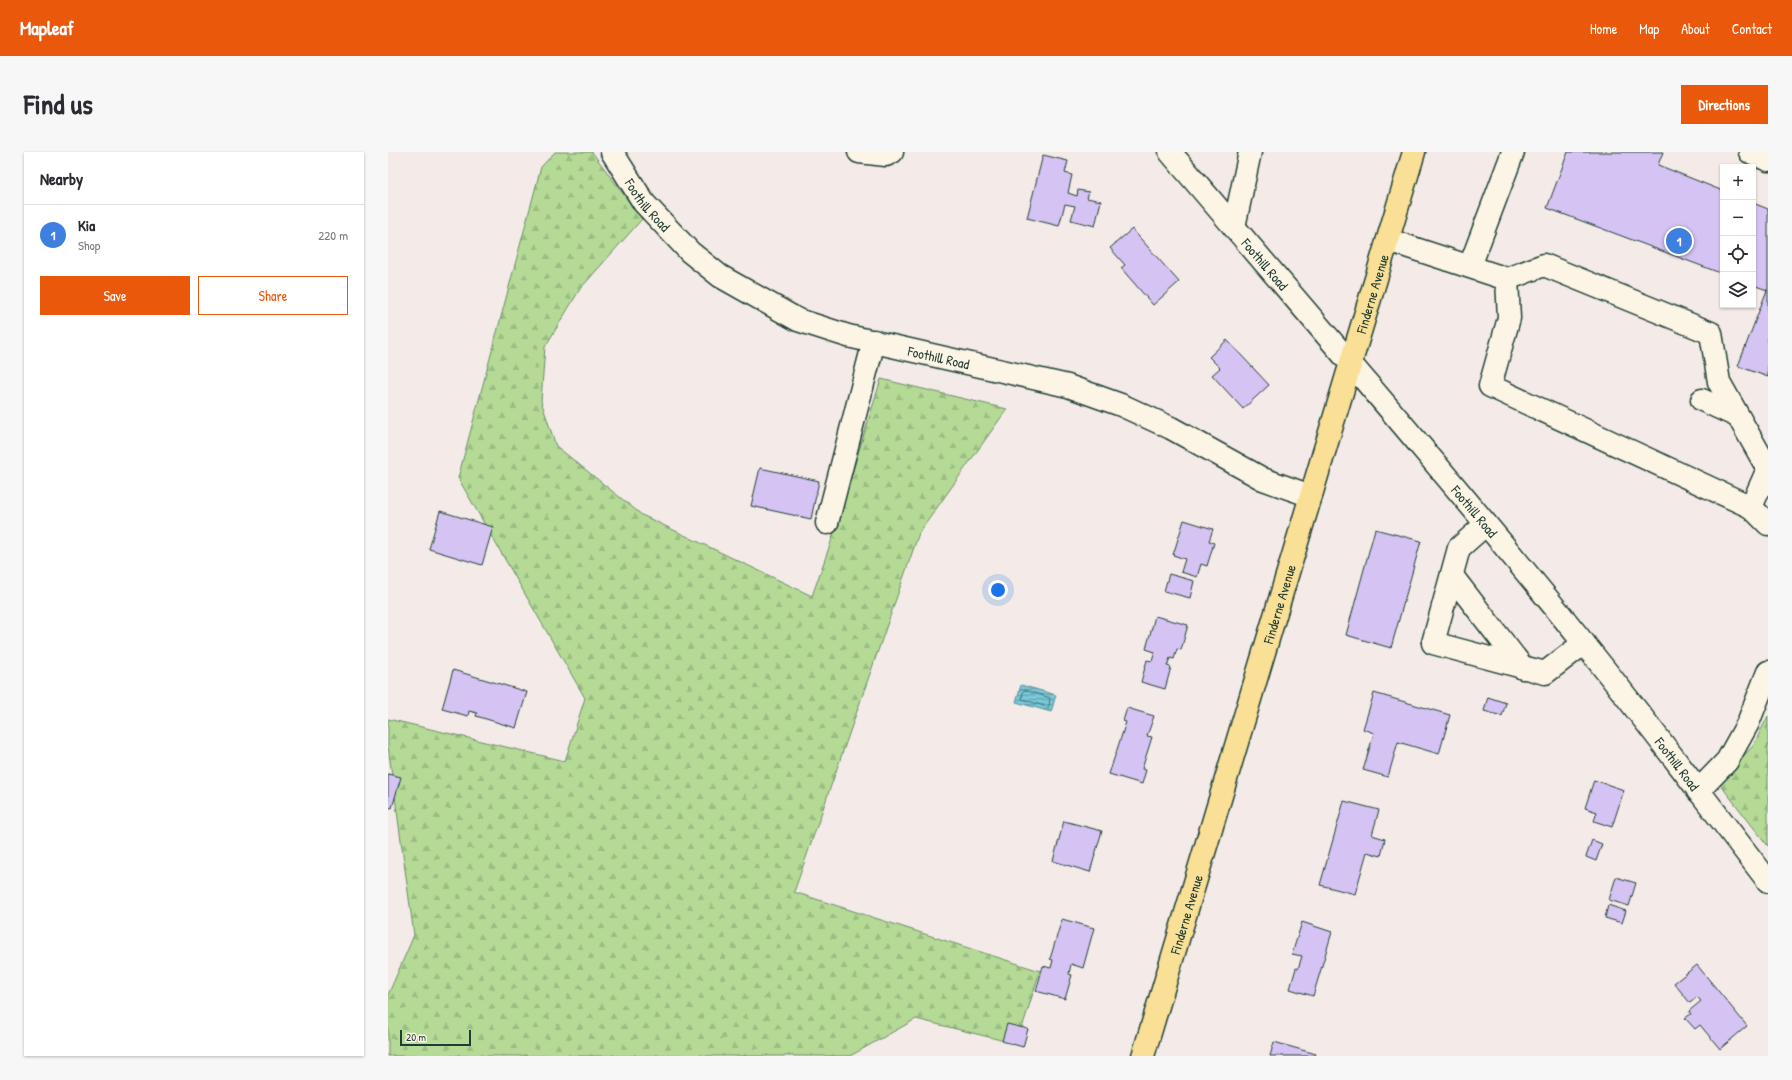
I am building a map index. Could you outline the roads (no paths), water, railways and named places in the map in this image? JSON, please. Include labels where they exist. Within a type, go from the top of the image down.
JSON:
[{"type":"main road","name":"Finderne Avenue","points":[[1143,1056],[1414,152]]},
{"type":"street","name":"Foothill Road","points":[[612,152],[644,203],[690,252],[720,276],[798,320],[848,336],[1061,385],[1122,405],[1171,428],[1263,479],[1311,496]]},
{"type":"street","points":[[859,152],[886,155],[892,152]]},
{"type":"street","name":"Foothill Road","points":[[1170,152],[1351,363],[1584,643],[1768,881]]},
{"type":"street","points":[[1234,227],[1250,152]]},
{"type":"street","points":[[1470,266],[1513,152]]},
{"type":"street","points":[[1750,152],[1768,160]]},
{"type":"street","points":[[1388,240],[1507,279],[1544,265],[1711,333],[1719,382],[1768,469],[1751,507]]},
{"type":"street","points":[[1507,279],[1509,318],[1490,386],[1751,507],[1768,524]]},
{"type":"street","points":[[827,523],[874,341]]},
{"type":"street","points":[[1702,400],[1737,416]]},
{"type":"street","points":[[1486,524],[1459,548],[1433,643],[1545,673],[1584,643]]},
{"type":"street","points":[[1452,576],[1523,668]]},
{"type":"street","points":[[1698,791],[1727,761],[1748,723],[1768,672]]},
{"type":"water","points":[[1021,685],[1056,695],[1051,712],[1016,702]]},
{"type":"place","name":"Kia","points":[[1679,241]]}]
